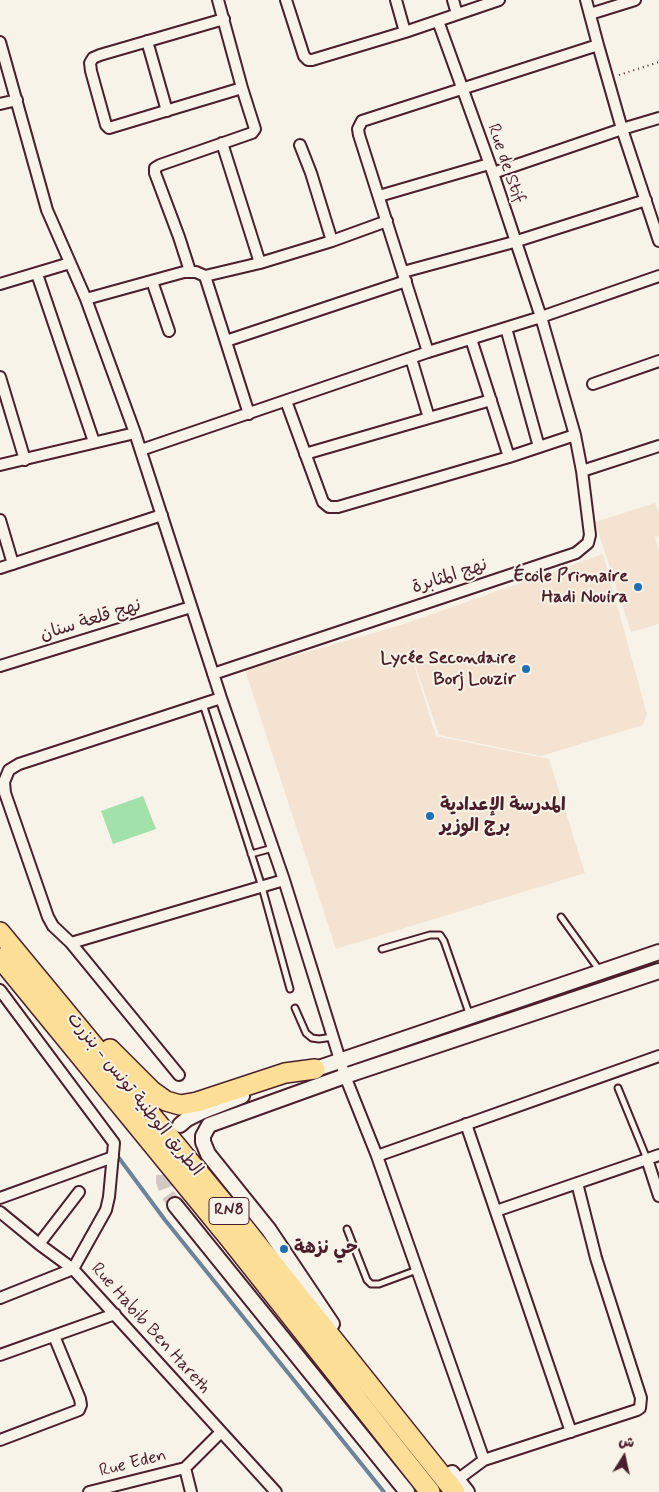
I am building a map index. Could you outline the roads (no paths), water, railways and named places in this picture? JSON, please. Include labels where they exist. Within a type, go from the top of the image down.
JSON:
[{"type":"highway","name":"RN8","points":[[3,944],[42,975],[87,1026],[326,1316]]},
{"type":"highway","name":"الطريق الوطنية تونس - بنزرت","points":[[3,944],[242,1226],[456,1486]]},
{"type":"highway","name":"الطريق الوطنية تونس - بنزرت","points":[[3,944],[229,1238],[430,1492]]},
{"type":"highway","name":"RN8","points":[[87,1026],[152,1091],[166,1101],[180,1105],[197,1102],[285,1073],[315,1069]]},
{"type":"street","points":[[190,272],[155,170],[157,166],[255,131],[218,0]]},
{"type":"street","points":[[286,0],[304,56],[308,60],[405,32],[499,0]]},
{"type":"street","points":[[396,0],[405,32]]},
{"type":"street","points":[[453,0],[457,14]]},
{"type":"street","points":[[586,0],[622,129],[646,200],[656,218],[659,240]]},
{"type":"street","points":[[590,14],[634,0]]},
{"type":"street","points":[[224,19],[100,55],[93,58],[90,63],[91,71],[107,128],[242,88]]},
{"type":"street","name":"Rue de Stif","points":[[438,21],[491,168],[540,317]]},
{"type":"street","points":[[147,41],[167,111]]},
{"type":"street","points":[[0,42],[47,210],[86,299],[141,450],[220,698],[284,880],[345,1076],[376,1156],[484,1460]]},
{"type":"street","points":[[428,352],[359,135],[359,125],[362,121],[598,45]]},
{"type":"street","points":[[0,104],[17,100]]},
{"type":"street","points":[[379,196],[491,168],[659,118]]},
{"type":"street","points":[[222,143],[260,263]]},
{"type":"street","points":[[300,145],[313,179],[332,241]]},
{"type":"street","points":[[226,341],[404,276],[646,200]]},
{"type":"street","points":[[86,299],[190,272],[205,276],[260,263],[332,241],[387,221]]},
{"type":"street","points":[[0,284],[70,263]]},
{"type":"street","points":[[37,274],[94,442]]},
{"type":"street","points":[[205,276],[249,414]]},
{"type":"street","points":[[141,450],[428,352],[540,317],[659,276]]},
{"type":"street","points":[[152,281],[168,331]]},
{"type":"street","name":"نهج المثابرة","points":[[213,674],[576,552],[588,543],[590,535],[582,471],[575,435],[540,317]]},
{"type":"street","points":[[506,328],[539,446]]},
{"type":"street","points":[[471,339],[509,457]]},
{"type":"street","points":[[411,358],[429,418]]},
{"type":"street","points":[[593,384],[659,361]]},
{"type":"street","points":[[0,377],[25,460]]},
{"type":"street","points":[[305,454],[491,400]]},
{"type":"street","points":[[286,401],[323,502],[329,506],[338,507],[509,457],[575,435]]},
{"type":"street","points":[[0,465],[135,433]]},
{"type":"street","points":[[582,471],[659,446]]},
{"type":"street","points":[[0,568],[162,515]]},
{"type":"street","points":[[0,520],[13,564]]},
{"type":"street","name":"نهج قلعة سنان","points":[[0,666],[191,607]]},
{"type":"street","points":[[179,1075],[71,943],[53,926],[48,917],[6,793],[4,782],[9,770],[19,764],[220,698]]},
{"type":"street","points":[[71,943],[284,880]]},
{"type":"street","points":[[180,1125],[201,1112],[315,1069],[659,952]]},
{"type":"street","points":[[467,1492],[456,1486],[326,1316],[269,1230],[208,1154],[204,1147],[203,1136],[208,1125],[345,1076],[659,971]]},
{"type":"street","name":"Rue Habib Ben Hareth","points":[[0,990],[114,1142],[113,1170],[106,1210],[73,1269],[276,1492]]},
{"type":"street","points":[[376,1156],[659,1056]]},
{"type":"street","points":[[466,1124],[571,1432]]},
{"type":"street","points":[[496,1211],[659,1155]]},
{"type":"street","points":[[0,1198],[113,1157]]},
{"type":"street","points":[[647,1159],[659,1196]]},
{"type":"street","points":[[456,1486],[484,1460],[640,1408],[641,1401],[596,1258],[577,1183]]},
{"type":"street","points":[[39,1244],[78,1192]]},
{"type":"street","points":[[175,1205],[407,1492]]},
{"type":"street","points":[[0,1212],[73,1269]]},
{"type":"street","points":[[0,1298],[73,1269]]},
{"type":"street","points":[[0,1355],[115,1314]]},
{"type":"street","points":[[0,1440],[79,1410],[81,1405],[80,1398],[54,1336]]},
{"type":"street","points":[[191,1492],[185,1468],[221,1432]]},
{"type":"street","name":"Rue Eden","points":[[89,1492],[185,1468]]},
{"type":"lane","points":[[203,704],[262,887],[290,989]]},
{"type":"lane","points":[[251,854],[273,848]]},
{"type":"lane","points":[[561,917],[601,972]]},
{"type":"lane","points":[[382,949],[430,934],[440,935],[444,941],[470,1016]]},
{"type":"lane","points":[[295,1008],[306,1034],[318,1040],[333,1037]]},
{"type":"lane","points":[[618,1088],[647,1159]]},
{"type":"lane","points":[[347,1229],[371,1284],[379,1284],[417,1270]]},
{"type":"waterway","points":[[119,1158],[165,1220],[384,1492]]},
{"type":"tunnel","points":[[164,1154],[163,1182],[168,1195],[175,1205]]},
{"type":"place","name":"École Primaire Hadi Nouira","points":[[638,587]]},
{"type":"place","name":"Lycée Secondaire Borj Louzir","points":[[526,669]]},
{"type":"place","name":"المدرسة الإعدادية برج الوزير","points":[[430,816]]},
{"type":"place","name":"حي نزهة","points":[[284,1249]]}]
